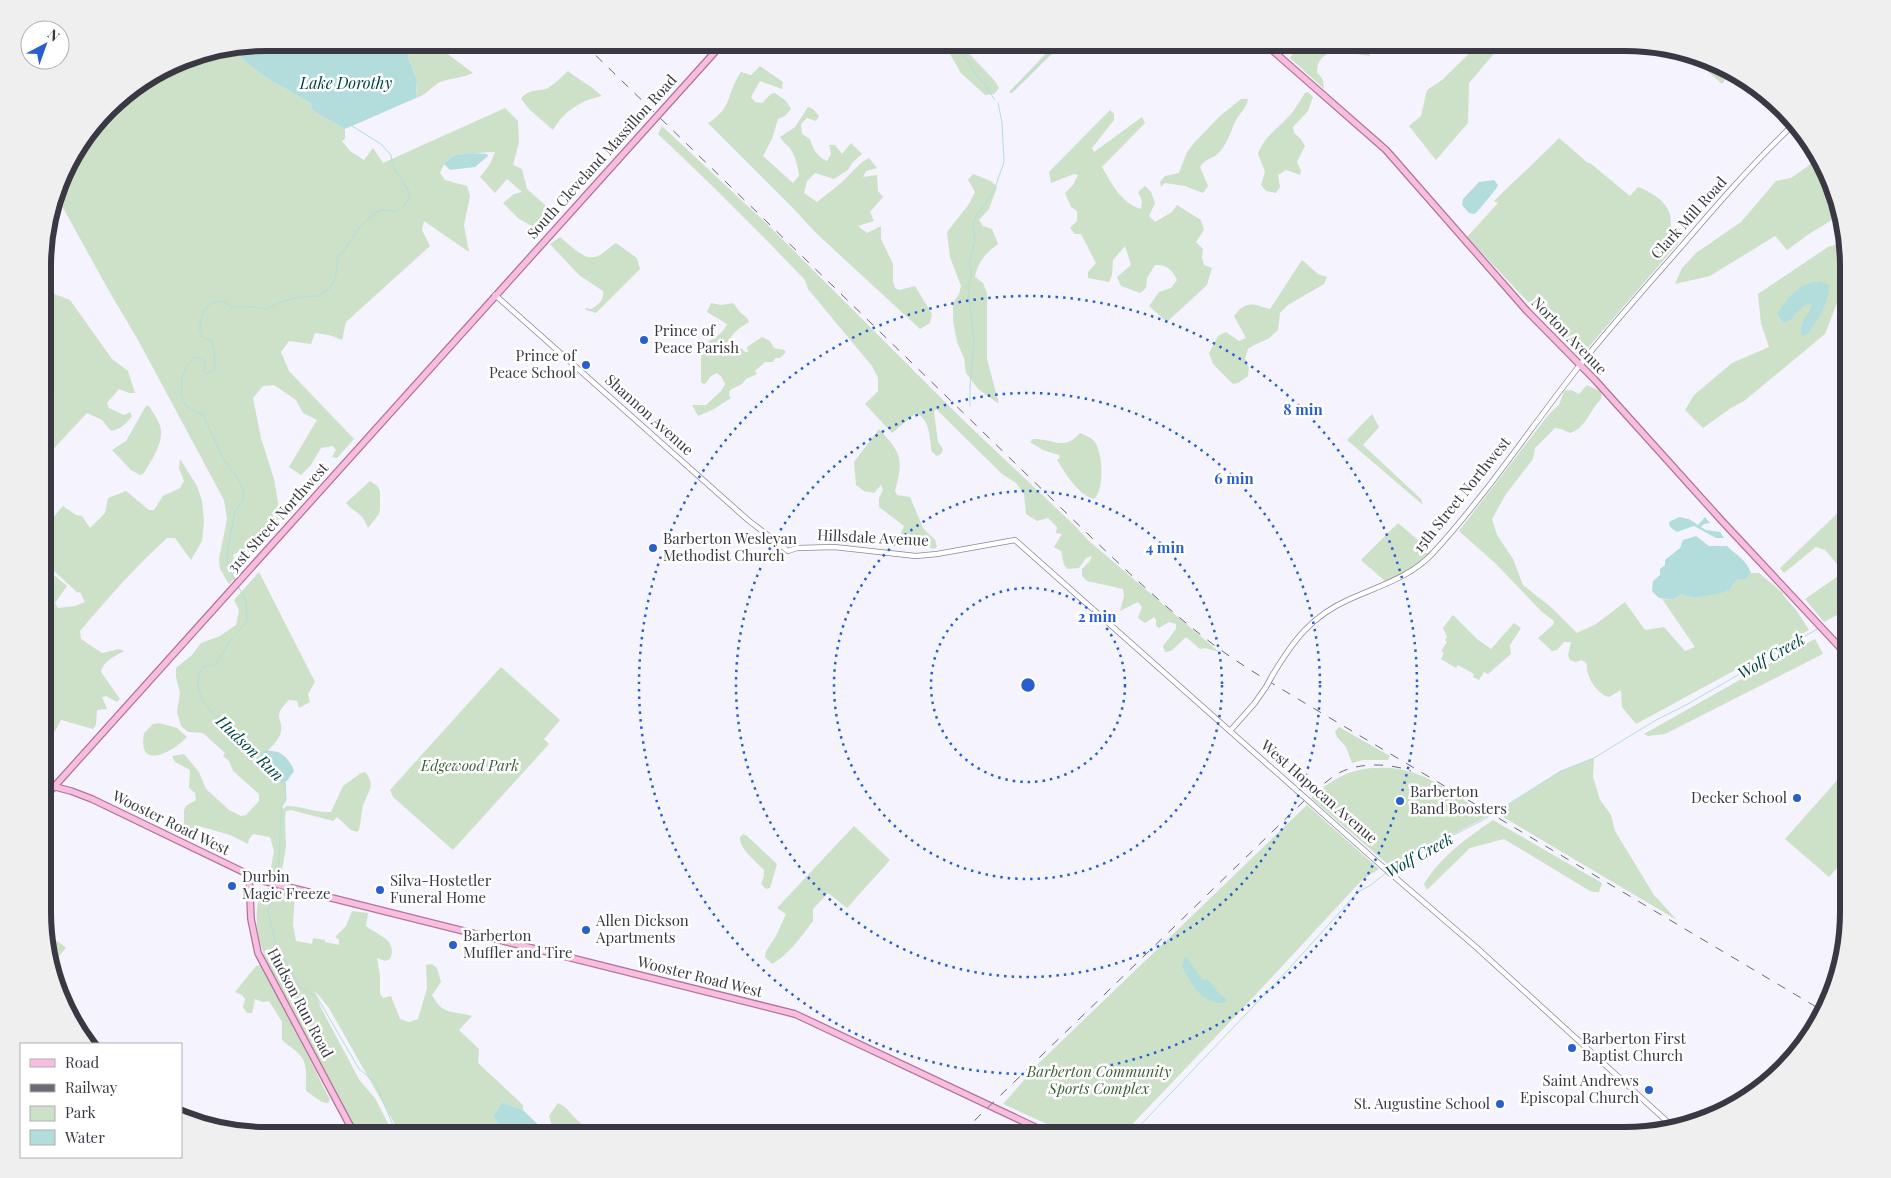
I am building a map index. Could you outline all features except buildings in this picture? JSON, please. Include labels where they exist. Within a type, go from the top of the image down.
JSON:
[{"type":"main road","name":"South Cleveland Massillon Road","points":[[520,267],[715,51]]},
{"type":"main road","name":"Norton Avenue","points":[[1274,51],[1386,150],[1526,311],[1580,365],[1840,648]]},
{"type":"main road","name":"31st Street Northwest","points":[[51,790],[520,267]]},
{"type":"main road","name":"Wooster Road West","points":[[51,786],[82,795],[248,874],[269,882],[794,1014],[1035,1127]]},
{"type":"main road","name":"Hudson Run Road","points":[[248,874],[251,919],[258,953],[350,1127]]},
{"type":"street","name":"Clark Mill Road","points":[[1609,330],[1714,208],[1789,129]]},
{"type":"street","name":"Shannon Avenue","points":[[495,295],[748,520],[788,551]]},
{"type":"street","name":"15th Street Northwest","points":[[1230,731],[1254,704],[1292,644],[1326,612],[1348,599],[1410,572],[1426,560],[1468,512],[1609,330]]},
{"type":"street","name":"Hillsdale Avenue","points":[[788,551],[797,548],[834,547],[916,556],[1015,540]]},
{"type":"street","name":"West Hopocan Avenue","points":[[1015,540],[1497,966],[1668,1123]]},
{"type":"green space","points":[[408,51],[444,51],[473,73],[440,82],[416,98],[417,80],[408,57]]},
{"type":"green space","points":[[948,51],[967,51],[994,80],[999,88],[994,94],[985,95],[961,73]]},
{"type":"green space","points":[[1048,51],[1056,51],[1012,93],[1009,92]]},
{"type":"green space","points":[[1295,51],[1332,51],[1321,59],[1317,68],[1317,72],[1323,80],[1324,89],[1290,58]]},
{"type":"green space","points":[[1352,51],[1367,51],[1370,56],[1356,54]]},
{"type":"green space","points":[[1472,51],[1496,51],[1469,83],[1468,123],[1436,160],[1409,126],[1421,116],[1427,90],[1442,80]]},
{"type":"green space","points":[[238,53],[249,65],[269,79],[310,103],[313,111],[345,129],[345,139],[342,141],[350,151],[364,160],[373,148],[383,163],[505,108],[518,121],[519,142],[513,165],[522,169],[527,189],[553,212],[547,227],[538,230],[518,218],[503,203],[514,194],[522,192],[507,179],[495,193],[480,177],[490,164],[495,152],[467,154],[450,158],[440,173],[445,180],[467,186],[470,196],[464,225],[469,252],[424,221],[422,230],[430,246],[346,322],[342,340],[329,335],[315,333],[311,344],[289,341],[281,352],[289,371],[354,439],[337,458],[332,457],[336,450],[333,446],[321,448],[311,465],[301,475],[289,467],[317,420],[303,413],[296,400],[274,385],[263,386],[253,398],[261,438],[274,479],[281,519],[279,526],[251,556],[246,548],[233,555],[239,574],[229,584],[220,569],[219,559],[227,519],[224,500],[138,340],[61,204],[73,171],[96,135],[114,114],[135,96],[171,73],[224,55]]},
{"type":"green space","points":[[760,66],[783,82],[782,89],[760,81],[751,97],[755,102],[762,103],[771,94],[775,93],[786,101],[791,109],[785,116],[778,119],[772,139],[763,156],[793,183],[799,176],[797,164],[790,149],[780,137],[795,127],[808,107],[813,109],[819,116],[816,121],[807,118],[801,124],[802,134],[810,139],[818,155],[827,161],[831,154],[829,145],[835,145],[842,154],[851,143],[862,154],[852,163],[848,170],[834,179],[815,173],[807,181],[804,193],[817,202],[869,158],[877,168],[866,171],[863,177],[877,175],[878,191],[883,197],[870,212],[874,221],[858,226],[867,233],[881,226],[881,239],[893,264],[895,288],[899,290],[915,286],[932,314],[930,323],[920,329],[816,233],[708,123],[722,112],[741,72],[751,75]]},
{"type":"green space","points":[[1702,66],[1727,77],[1722,84]]},
{"type":"green space","points":[[568,71],[602,96],[574,107],[553,130],[530,110],[521,99],[527,93],[548,88]]},
{"type":"green space","points":[[1308,92],[1313,97],[1308,111],[1293,127],[1294,133],[1305,146],[1297,162],[1301,171],[1300,175],[1286,170],[1278,175],[1280,187],[1276,193],[1266,191],[1261,185],[1265,172],[1258,154],[1268,137],[1291,114],[1305,93]]},
{"type":"green space","points":[[1241,99],[1248,99],[1236,120],[1226,144],[1220,152],[1205,161],[1200,167],[1208,186],[1203,193],[1185,186],[1165,183],[1161,187],[1160,182],[1165,176],[1179,173],[1187,152],[1194,143],[1220,116]]},
{"type":"green space","points":[[1110,110],[1114,114],[1114,120],[1092,148],[1094,152],[1142,117],[1145,123],[1102,167],[1118,192],[1128,202],[1141,209],[1142,201],[1138,192],[1145,186],[1151,192],[1155,203],[1149,216],[1155,222],[1172,212],[1177,205],[1201,220],[1204,230],[1196,242],[1203,249],[1202,258],[1204,265],[1212,268],[1207,285],[1167,322],[1149,306],[1159,292],[1171,288],[1177,280],[1171,270],[1155,265],[1147,278],[1146,288],[1140,293],[1121,286],[1117,277],[1131,265],[1125,246],[1113,260],[1112,275],[1109,282],[1088,278],[1088,272],[1096,263],[1081,234],[1075,234],[1070,228],[1077,221],[1077,211],[1071,207],[1065,193],[1073,185],[1078,175],[1074,174],[1051,183],[1049,172]]},
{"type":"green space","points":[[662,126],[766,223],[962,419],[1089,541],[1219,652],[1205,648],[1200,649],[1186,637],[1171,651],[1165,652],[1163,646],[1176,629],[1176,624],[1169,622],[1159,628],[1156,626],[1154,617],[1145,623],[1138,618],[1142,607],[1138,602],[1120,611],[1124,596],[1123,589],[1087,581],[1082,576],[1082,569],[1092,556],[1086,558],[1079,568],[1068,569],[1064,565],[1061,551],[1054,547],[1062,534],[1056,533],[1057,527],[1048,518],[1037,521],[1026,514],[1024,494],[1016,483],[1002,474],[936,409],[934,412],[938,442],[943,449],[941,454],[937,456],[932,452],[927,425],[921,416],[916,413],[892,433],[865,404],[878,391],[878,378],[872,366],[808,289],[805,280],[658,134]]},
{"type":"green space","points":[[1559,138],[1630,196],[1638,187],[1660,200],[1669,212],[1671,231],[1679,242],[1580,357],[1467,237],[1498,203],[1494,201]]},
{"type":"green space","points":[[1813,162],[1818,171],[1834,219],[1787,250],[1775,236],[1710,276],[1675,284],[1682,268],[1696,253],[1741,222],[1776,181],[1791,178]]},
{"type":"green space","points":[[973,174],[991,181],[997,187],[989,209],[979,220],[983,226],[992,229],[998,244],[983,258],[978,266],[975,277],[983,283],[987,293],[987,359],[999,404],[978,389],[966,373],[964,358],[957,342],[953,320],[953,303],[959,294],[961,286],[950,257],[947,232],[969,204],[975,192],[968,180]]},
{"type":"green space","points":[[560,237],[576,251],[590,257],[601,255],[616,243],[637,258],[640,269],[596,313],[586,310],[585,308],[591,309],[600,302],[603,297],[603,291],[579,275],[550,244]]},
{"type":"green space","points":[[1838,244],[1840,295],[1825,334],[1744,401],[1703,428],[1685,410],[1694,395],[1732,363],[1769,347],[1761,324],[1758,294],[1828,247]]},
{"type":"green space","points":[[1302,260],[1318,274],[1327,277],[1324,284],[1288,305],[1280,313],[1278,330],[1268,339],[1248,349],[1245,358],[1249,368],[1248,376],[1233,384],[1213,364],[1209,353],[1218,336],[1226,332],[1239,341],[1246,338],[1234,316],[1246,305],[1270,309]]},
{"type":"green space","points":[[51,293],[70,300],[112,359],[128,371],[135,393],[119,389],[107,403],[109,408],[124,415],[130,412],[132,416],[118,429],[111,431],[102,420],[87,413],[51,452]]},
{"type":"green space","points":[[711,303],[721,305],[733,303],[748,319],[749,322],[738,329],[731,337],[728,345],[732,349],[741,348],[748,352],[747,347],[762,337],[770,341],[774,348],[786,352],[780,358],[775,358],[773,362],[765,362],[755,371],[757,374],[730,390],[729,395],[731,398],[714,409],[698,416],[692,405],[706,405],[721,391],[725,384],[717,373],[711,376],[706,383],[701,382],[701,349],[718,336],[727,324],[707,312]]},
{"type":"green space","points":[[1587,385],[1602,392],[1601,399],[1575,431],[1570,433],[1555,428],[1535,448],[1533,459],[1506,494],[1492,519],[1497,535],[1513,559],[1523,585],[1552,608],[1577,633],[1596,624],[1625,602],[1645,630],[1664,627],[1685,651],[1695,647],[1662,599],[1673,600],[1681,594],[1693,598],[1729,590],[1738,579],[1746,579],[1751,573],[1759,573],[1783,593],[1809,630],[1636,724],[1622,707],[1621,690],[1609,697],[1605,696],[1590,679],[1587,664],[1582,660],[1576,662],[1570,660],[1568,655],[1571,642],[1564,642],[1557,650],[1552,651],[1538,638],[1553,625],[1554,621],[1542,612],[1495,563],[1459,531],[1549,414],[1559,405],[1564,391],[1571,390],[1579,394]]},
{"type":"green space","points":[[146,406],[149,406],[158,421],[161,428],[161,436],[158,448],[143,474],[140,475],[131,470],[112,450],[126,441]]},
{"type":"green space","points":[[1372,414],[1379,427],[1363,445],[1421,499],[1423,505],[1347,440]]},
{"type":"green space","points":[[879,429],[892,444],[899,457],[900,463],[895,491],[897,495],[910,497],[923,528],[935,540],[937,547],[934,549],[916,543],[904,546],[899,538],[904,526],[879,507],[879,498],[883,490],[881,485],[874,493],[864,491],[856,485],[854,462]]},
{"type":"green space","points":[[1080,433],[1093,440],[1097,446],[1101,461],[1100,488],[1094,499],[1088,497],[1073,483],[1057,460],[1060,458],[1059,455],[1043,450],[1030,442],[1033,439],[1040,439],[1058,443],[1069,442]]},
{"type":"green space","points":[[180,459],[197,486],[202,501],[204,521],[202,541],[191,560],[175,538],[167,538],[122,583],[80,631],[81,639],[102,653],[119,649],[124,651],[107,662],[101,672],[120,699],[117,702],[106,696],[102,697],[107,709],[97,710],[96,725],[93,729],[61,720],[55,731],[51,732],[51,573],[67,586],[55,603],[58,608],[75,606],[85,602],[80,592],[78,593],[51,568],[51,520],[63,506],[76,515],[82,516],[90,528],[105,513],[108,498],[126,491],[149,510],[154,510],[163,496],[180,488],[184,481],[179,468]]},
{"type":"green space","points":[[370,481],[380,491],[380,509],[379,514],[368,528],[362,517],[346,503]]},
{"type":"green space","points":[[1840,511],[1840,567],[1825,550],[1816,547],[1784,573],[1780,568]]},
{"type":"green space","points":[[1398,523],[1432,552],[1417,566],[1386,582],[1361,560]]},
{"type":"green space","points":[[259,572],[315,682],[308,694],[310,702],[299,708],[297,701],[289,700],[283,707],[279,715],[280,735],[259,760],[265,760],[285,779],[286,800],[282,806],[283,809],[287,806],[293,806],[331,812],[343,786],[361,773],[365,772],[369,777],[371,785],[363,806],[357,832],[351,830],[337,817],[333,821],[291,810],[286,811],[286,847],[281,876],[270,873],[274,851],[270,837],[253,834],[248,844],[230,835],[199,826],[186,834],[179,831],[184,823],[184,810],[186,806],[196,800],[195,793],[189,788],[190,770],[175,762],[172,756],[184,754],[199,772],[206,789],[229,810],[241,816],[246,815],[259,801],[259,794],[233,771],[229,761],[223,756],[225,753],[203,733],[188,732],[181,726],[177,712],[180,693],[176,668],[192,655],[201,643],[220,636],[236,625],[239,610],[234,600]]},
{"type":"green space","points":[[1840,575],[1840,613],[1824,622],[1805,599]]},
{"type":"green space","points":[[1453,615],[1477,639],[1491,649],[1514,623],[1521,628],[1510,645],[1511,654],[1488,674],[1484,672],[1479,680],[1473,677],[1474,674],[1458,665],[1456,668],[1441,659],[1444,653],[1441,651],[1447,642],[1443,628]]},
{"type":"green space","points":[[1815,639],[1823,654],[1665,734],[1648,736],[1644,734],[1752,673]]},
{"type":"green space","name":"Edgewood Park","points":[[501,667],[560,720],[544,739],[549,744],[453,850],[393,797],[390,790]]},
{"type":"green space","points":[[159,723],[177,728],[187,737],[165,753],[151,755],[146,752],[143,745],[144,733],[153,724]]},
{"type":"green space","points":[[1339,727],[1390,756],[1388,760],[1363,760],[1352,763],[1346,747],[1337,737],[1335,731]]},
{"type":"green space","points":[[1594,758],[1593,777],[1600,800],[1611,815],[1615,831],[1654,895],[1677,920],[1503,817],[1508,805],[1548,779],[1561,771]]},
{"type":"green space","points":[[1371,768],[1395,768],[1422,776],[1445,788],[1488,816],[1398,863],[1392,868],[1311,798],[1346,774]]},
{"type":"green space","points":[[1840,777],[1840,865],[1829,877],[1785,839]]},
{"type":"green space","name":"Barberton Community Sports Complex","points":[[1307,805],[1379,869],[1362,880],[1130,1127],[1053,1127],[1003,1104],[1039,1063]]},
{"type":"green space","points":[[1493,820],[1602,883],[1599,892],[1590,891],[1504,839],[1470,848],[1427,890],[1424,884],[1446,856]]},
{"type":"green space","points":[[854,826],[890,860],[847,908],[828,893],[813,909],[813,921],[800,939],[790,950],[772,964],[765,957],[766,951],[776,936],[786,914],[777,908]]},
{"type":"green space","points":[[743,834],[777,864],[770,888],[766,889],[761,884],[764,870],[749,855],[740,842],[740,837]]},
{"type":"green space","points":[[267,888],[295,895],[293,925],[296,941],[312,944],[313,938],[339,945],[339,939],[336,936],[346,926],[352,911],[368,913],[366,926],[386,939],[391,947],[390,959],[385,961],[377,958],[380,994],[383,998],[391,996],[400,1019],[409,1022],[418,1019],[427,988],[426,965],[432,964],[437,968],[441,982],[432,995],[436,1002],[449,1011],[472,1016],[459,1030],[479,1049],[478,1063],[523,1105],[523,1110],[502,1102],[493,1116],[501,1127],[396,1127],[329,1008],[315,991],[321,1008],[360,1081],[375,1098],[390,1127],[354,1127],[267,962],[257,926],[257,908],[262,889]]},
{"type":"green space","points":[[53,940],[66,948],[56,959],[55,954]]},
{"type":"green space","points":[[260,965],[293,1025],[330,1100],[328,1103],[322,1102],[306,1091],[304,1061],[298,1053],[282,1040],[282,1022],[269,1001],[263,1002],[255,999],[252,1013],[247,1013],[243,1007],[245,999],[242,995],[235,992],[256,966]]},
{"type":"green space","points":[[558,1103],[587,1127],[553,1127],[549,1116]]},
{"type":"water","name":"Lake Dorothy","points":[[266,51],[408,51],[408,57],[417,80],[416,98],[345,129],[313,111],[310,103],[269,79],[238,53]]},
{"type":"water","points":[[472,153],[487,154],[488,156],[475,167],[450,170],[444,164],[454,156]]},
{"type":"water","points":[[1494,180],[1498,185],[1496,189],[1477,212],[1474,214],[1469,213],[1462,205],[1463,199],[1479,182]]},
{"type":"water","points":[[1820,281],[1829,285],[1825,305],[1808,334],[1801,336],[1802,323],[1812,304],[1804,305],[1790,320],[1784,323],[1777,314],[1799,288]]},
{"type":"water","points":[[1679,517],[1689,519],[1698,525],[1705,517],[1710,523],[1704,524],[1701,527],[1706,530],[1720,532],[1724,538],[1716,538],[1694,526],[1677,532],[1670,527],[1669,522]]},
{"type":"water","points":[[1696,536],[1709,546],[1727,546],[1743,561],[1751,573],[1746,579],[1738,579],[1729,590],[1721,593],[1693,598],[1681,594],[1673,600],[1659,598],[1652,591],[1653,581],[1660,575],[1660,569],[1665,565],[1665,560],[1680,548],[1683,540]]},
{"type":"water","points":[[265,750],[278,752],[290,763],[294,771],[287,781],[282,783],[267,767],[261,755]]},
{"type":"water","points":[[1185,956],[1203,980],[1207,979],[1227,999],[1226,1002],[1218,1003],[1211,1001],[1199,993],[1182,967]]},
{"type":"water","points":[[502,1102],[523,1110],[541,1127],[501,1127],[493,1116]]},
{"type":"waterway","points":[[959,51],[969,62],[978,78],[987,86],[995,100]]},
{"type":"waterway","points":[[1010,92],[1053,51]]},
{"type":"waterway","points":[[970,406],[974,341],[968,287],[972,272],[969,263],[975,241],[973,225],[976,216],[994,191],[1004,162],[1002,122],[998,103]]},
{"type":"waterway","name":"Hudson Run","points":[[235,581],[227,560],[228,549],[235,511],[242,502],[244,493],[239,481],[223,458],[203,415],[186,406],[181,395],[182,378],[186,367],[194,358],[199,358],[205,362],[204,371],[206,374],[215,370],[214,348],[211,340],[204,337],[200,331],[202,315],[210,304],[226,302],[230,307],[268,309],[278,303],[300,297],[318,296],[328,290],[334,282],[337,270],[337,257],[361,225],[380,210],[397,211],[404,206],[410,195],[393,166],[391,155],[381,144],[352,126]]},
{"type":"waterway","name":"Hudson Run","points":[[236,634],[247,621],[246,600],[238,586]]},
{"type":"waterway","name":"Wolf Creek","points":[[1390,870],[1398,863],[1483,820],[1561,771],[1594,758],[1656,720],[1686,705],[1819,628]]},
{"type":"waterway","name":"Hudson Run","points":[[232,638],[215,665],[204,666],[198,682],[199,689],[204,702],[220,721],[262,756]]},
{"type":"waterway","name":"Hudson Run","points":[[276,882],[279,863],[281,814],[282,806],[286,800],[285,780]]},
{"type":"waterway","name":"Wolf Creek","points":[[1139,1127],[1286,972],[1358,892],[1371,885],[1387,872]]},
{"type":"waterway","name":"Hudson Run","points":[[276,886],[268,912],[276,944],[300,987],[317,997],[359,1069],[375,1082],[394,1127]]},
{"type":"railway","points":[[591,51],[1092,538],[1164,605],[1194,630],[1240,663],[1293,696],[1818,1008]]},
{"type":"railway","points":[[970,1127],[976,1119],[1306,799],[1325,783],[1337,774],[1354,767],[1383,765],[1411,771]]},
{"type":"place","name":"Prince of Peace Parish","points":[[644,340]]},
{"type":"place","name":"Prince of Peace School","points":[[586,365]]},
{"type":"place","name":"Barberton Wesleyan Methodist Church","points":[[653,548]]},
{"type":"place","name":"Decker School","points":[[1797,798]]},
{"type":"place","name":"Barberton Band Boosters","points":[[1400,801]]},
{"type":"place","name":"Durbin Magic Freeze","points":[[232,886]]},
{"type":"place","name":"Silva-Hostetler Funeral Home","points":[[380,890]]},
{"type":"place","name":"Allen Dickson Apartments","points":[[586,930]]},
{"type":"place","name":"Barberton Muffler and Tire","points":[[453,945]]},
{"type":"place","name":"Barberton First Baptist Church","points":[[1572,1048]]},
{"type":"place","name":"Saint Andrews Episcopal Church","points":[[1649,1090]]},
{"type":"place","name":"St. Augustine School","points":[[1500,1104]]}]
